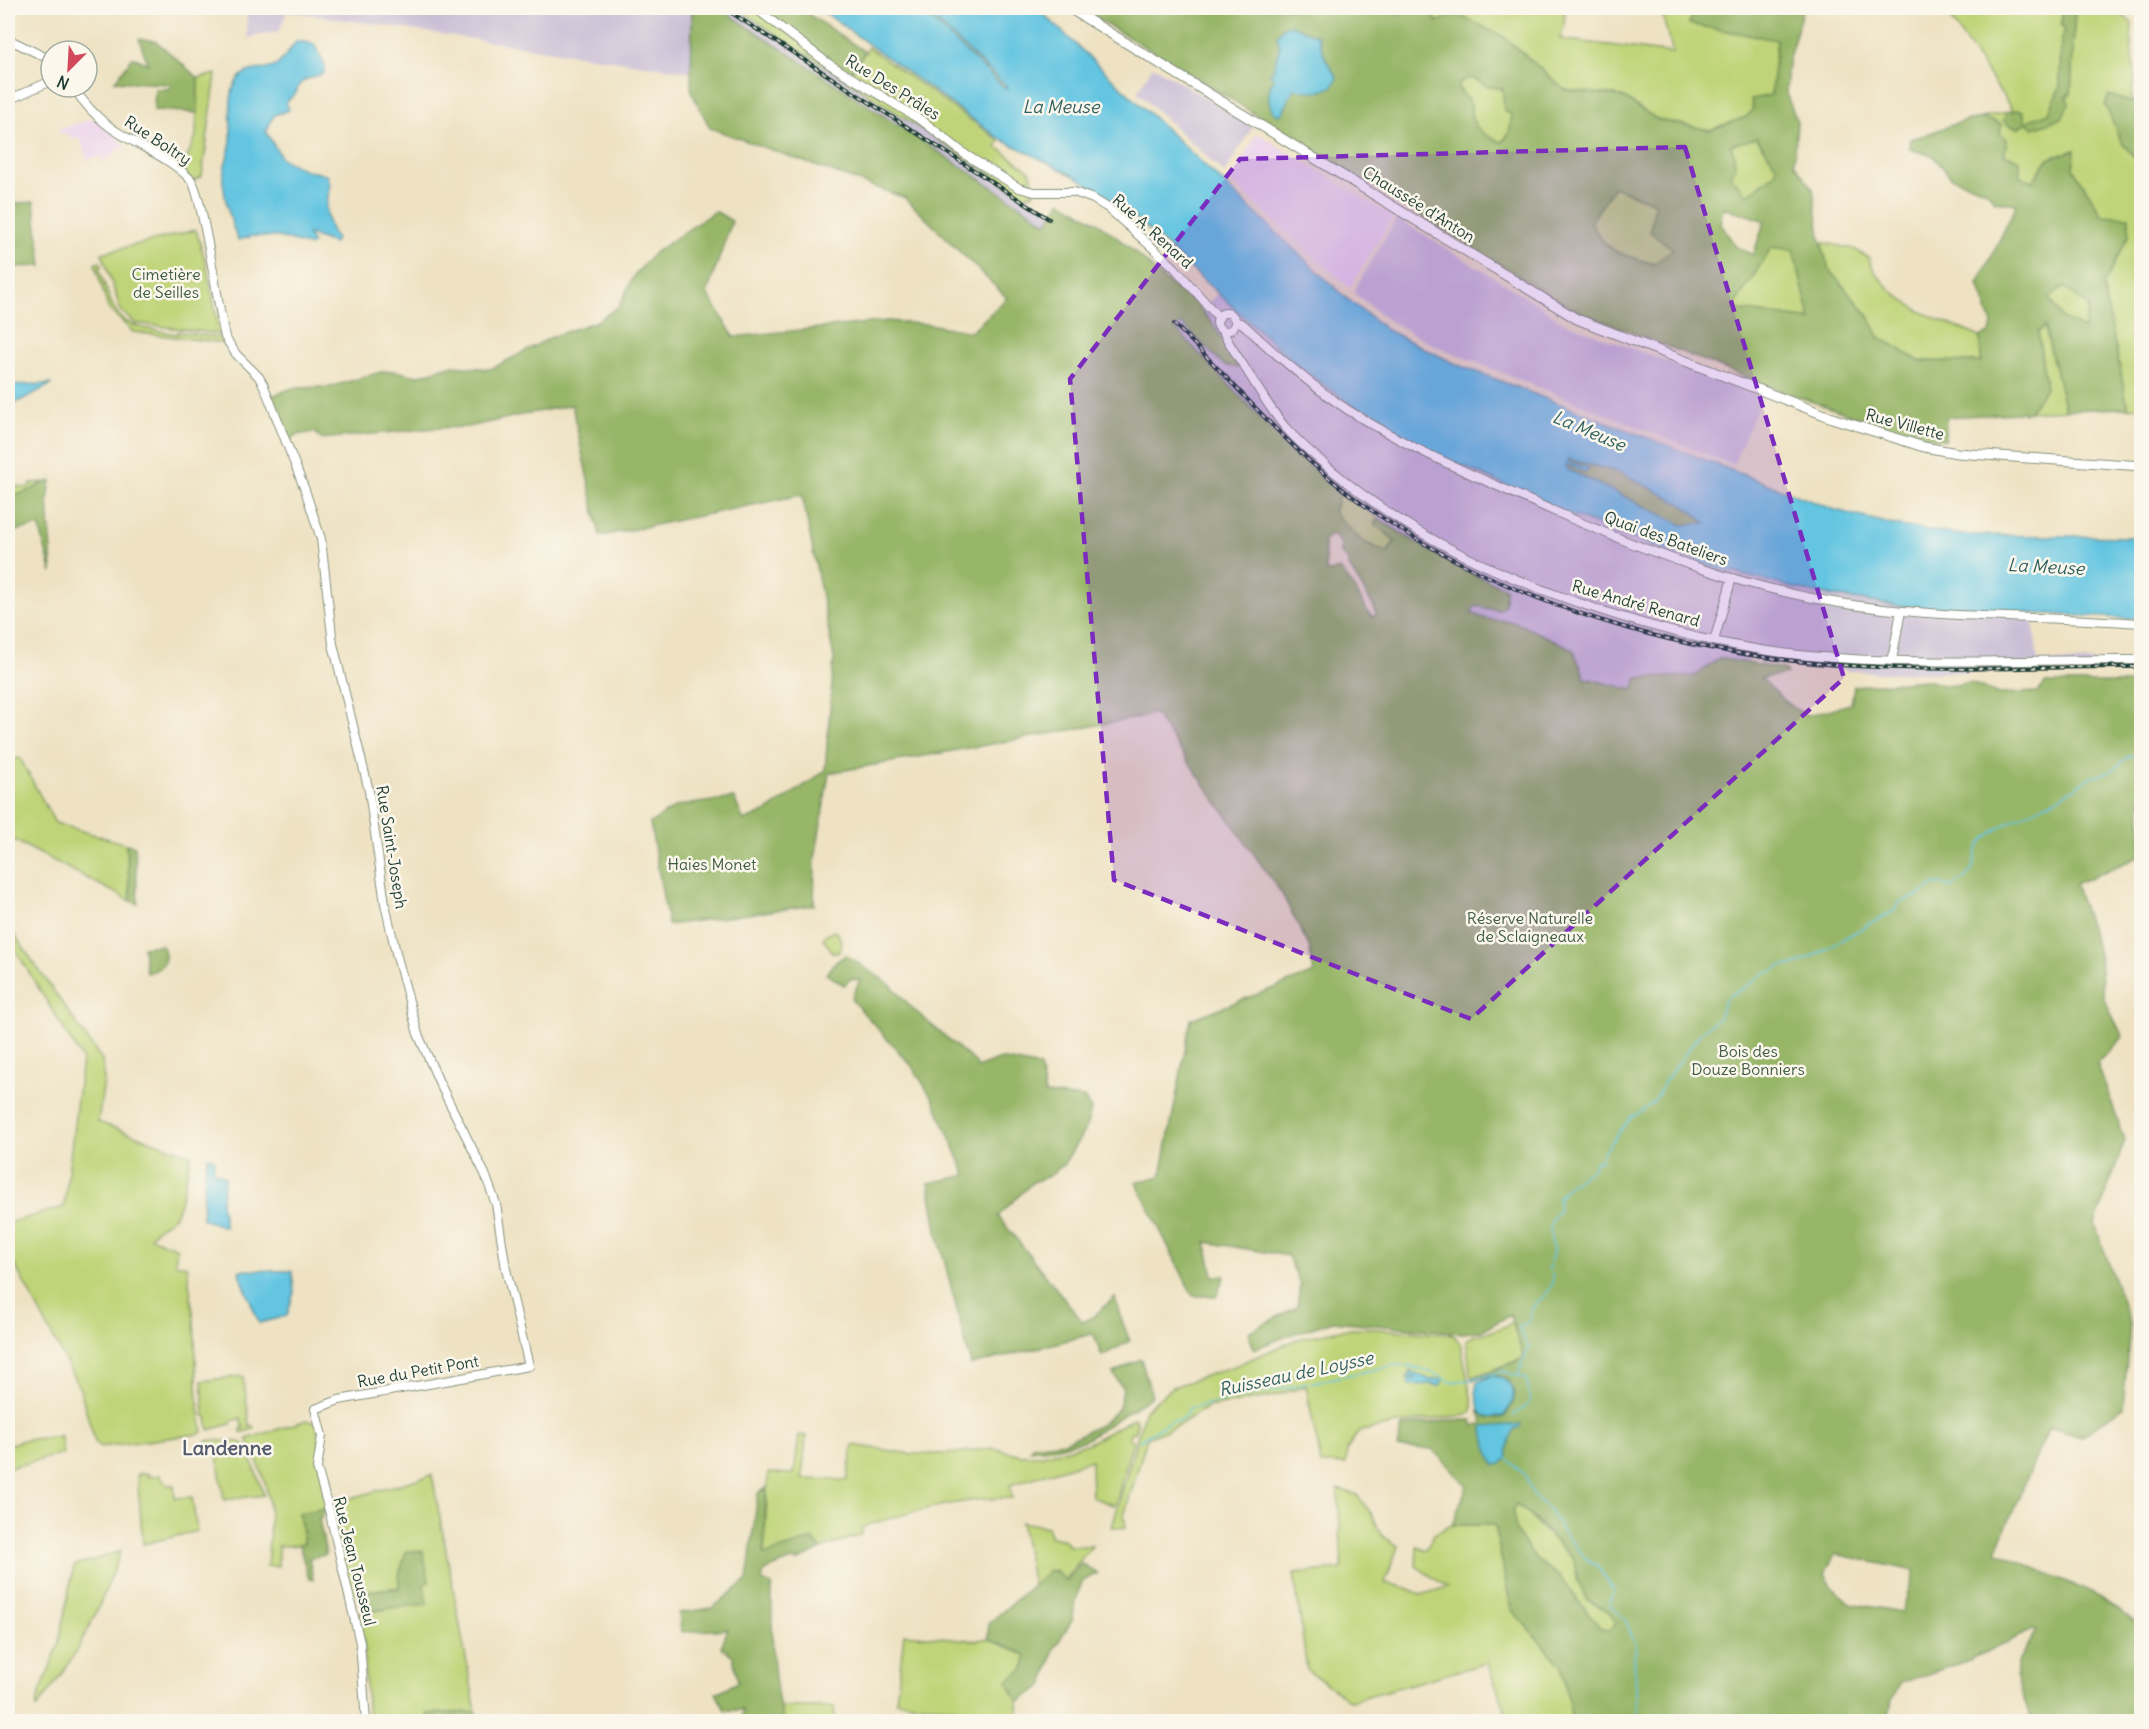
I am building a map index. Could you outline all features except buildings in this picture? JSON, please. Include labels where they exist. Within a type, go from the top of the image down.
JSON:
[{"type":"main road","name":"Chaussée d'Anton","points":[[1069,8],[1577,319],[1769,395]]},
{"type":"main road","name":"Rue Villette","points":[[1769,395],[1861,428],[1924,447],[1957,453],[2142,466]]},
{"type":"street","name":"Rue Des Prâles","points":[[755,8],[829,64],[924,122],[966,155],[1018,188]]},
{"type":"street","points":[[8,41],[39,55]]},
{"type":"street","points":[[8,100],[39,87]]},
{"type":"street","name":"Rue Boltry","points":[[80,99],[109,126],[165,159],[193,181],[200,205],[225,337]]},
{"type":"street","name":"Rue A. Renard","points":[[1018,188],[1034,192],[1074,192],[1108,208],[1174,267],[1219,318]]},
{"type":"street","points":[[1230,314],[1235,321],[1232,329],[1223,331],[1217,323],[1222,315],[1230,314]]},
{"type":"street","name":"Quai des Bateliers","points":[[1235,321],[1243,324],[1302,377],[1346,409],[1430,456],[1624,541],[1678,562],[1796,595],[1857,606],[1962,616],[2142,623]]},
{"type":"street","name":"Rue André Renard","points":[[1223,331],[1270,408],[1287,429],[1346,481],[1377,504],[1456,554],[1572,601],[1637,622],[1714,641],[1790,654],[1892,660],[2142,660]]},
{"type":"street","name":"Rue Saint-Joseph","points":[[225,337],[236,354],[259,377],[264,386],[313,512],[321,539],[333,644],[369,791],[385,904],[396,952],[418,1034],[485,1174],[496,1204],[506,1269],[529,1366]]},
{"type":"street","points":[[1714,641],[1732,578]]},
{"type":"street","points":[[1892,660],[1901,611]]},
{"type":"street","name":"Rue du Petit Pont","points":[[315,1409],[339,1400],[529,1366]]},
{"type":"street","name":"Rue Jean Tousseul","points":[[315,1409],[322,1436],[316,1462],[317,1473],[330,1514],[360,1643],[366,1722]]},
{"type":"highlighted area","points":[[1685,147],[1844,678],[1471,1019],[1114,880],[1070,379],[1240,159]]},
{"type":"shaded area","points":[[246,8],[692,8],[691,72],[287,11],[279,31],[248,38]]},
{"type":"shaded area","points":[[717,8],[736,8],[761,22],[1026,196],[1054,212],[1047,223],[801,60]]},
{"type":"shaded area","points":[[1153,66],[1253,127],[1224,173],[1137,92]]},
{"type":"shaded area","points":[[93,118],[126,145],[102,162],[101,157],[87,159],[80,138],[71,140],[70,134],[59,133],[59,130]]},
{"type":"shaded area","points":[[1257,133],[1393,217],[1350,288],[1230,181]]},
{"type":"shaded area","points":[[1397,218],[1539,305],[1562,322],[1762,397],[1733,465],[1433,345],[1388,320],[1353,292]]},
{"type":"shaded area","points":[[1218,293],[1299,367],[1432,452],[1571,515],[1716,568],[1810,592],[1898,606],[2032,612],[2038,662],[2141,661],[2141,671],[1882,673],[1826,669],[1749,657],[1744,686],[1633,690],[1567,674],[1471,633],[1418,544],[1340,491],[1292,451],[1176,329],[1180,322],[1223,365],[1237,367],[1215,327],[1201,310]]},
{"type":"green space","name":"Bois des Douze Bonniers","points":[[692,8],[717,8],[1047,223],[1061,201],[1097,222],[1129,247],[1175,289],[1186,291],[1215,327],[1238,368],[1224,365],[1181,323],[1176,329],[1292,451],[1340,491],[1334,513],[1362,541],[1388,553],[1395,541],[1374,523],[1379,519],[1440,556],[1505,588],[1505,605],[1498,610],[1475,606],[1471,613],[1486,619],[1514,622],[1573,649],[1585,678],[1633,690],[1637,678],[1695,676],[1719,658],[1783,669],[1787,674],[1761,678],[1785,701],[1806,716],[1851,704],[1854,686],[1927,680],[1946,686],[1971,683],[1999,694],[2038,692],[2046,683],[2141,683],[2141,856],[2075,884],[2099,954],[2104,999],[2123,1037],[2097,1063],[2125,1140],[2095,1224],[2130,1324],[2123,1407],[2081,1437],[2049,1427],[1996,1551],[2092,1593],[2141,1625],[2141,1721],[2031,1721],[2016,1675],[2016,1667],[2037,1631],[2033,1630],[1969,1660],[1901,1683],[1892,1699],[1888,1721],[1572,1721],[1562,1666],[1511,1609],[1495,1525],[1452,1525],[1467,1486],[1432,1449],[1397,1448],[1402,1426],[1472,1420],[1474,1426],[1483,1423],[1478,1410],[1490,1418],[1505,1417],[1515,1395],[1509,1381],[1503,1376],[1496,1375],[1471,1380],[1524,1358],[1510,1315],[1481,1331],[1462,1333],[1333,1321],[1254,1349],[1248,1332],[1297,1307],[1300,1284],[1288,1256],[1206,1242],[1213,1276],[1225,1276],[1216,1296],[1193,1296],[1136,1182],[1161,1176],[1191,1019],[1314,973],[1309,946],[1282,894],[1154,713],[1143,717],[829,773],[815,859],[814,905],[668,925],[650,823],[677,806],[734,798],[744,821],[767,811],[825,771],[834,658],[802,495],[600,536],[572,405],[469,427],[321,439],[315,432],[296,435],[287,444],[269,397],[293,388],[330,387],[381,372],[395,371],[417,376],[450,366],[491,369],[554,336],[597,321],[619,306],[634,276],[653,254],[715,211],[732,221],[707,293],[734,337],[888,321],[934,325],[971,332],[1007,298],[905,198],[710,128],[691,91]],"holes":[[[1334,535],[1341,544],[1341,553],[1348,561],[1348,565],[1374,607],[1376,615],[1373,617],[1340,569],[1326,571],[1324,541],[1327,537]],[[1516,1504],[1542,1526],[1574,1560],[1578,1582],[1587,1600],[1608,1611],[1616,1623],[1610,1630],[1601,1629],[1560,1577],[1538,1561],[1516,1532],[1513,1511]],[[1835,1554],[1915,1571],[1902,1612],[1850,1603],[1833,1588],[1825,1574]]]},
{"type":"green space","points":[[736,8],[755,8],[849,76],[868,47],[1000,141],[996,146],[1031,172],[1034,192],[1025,197]]},
{"type":"green space","points":[[755,8],[793,8],[805,12],[865,52],[848,76]]},
{"type":"green space","points":[[1078,8],[1391,8],[1399,15],[1408,8],[1433,8],[1436,22],[1457,14],[1504,37],[1565,90],[1621,96],[1658,120],[1710,130],[1746,117],[1753,110],[1751,99],[1771,95],[1777,40],[1689,24],[1696,8],[1752,8],[1778,14],[1781,8],[1803,8],[1788,62],[1786,93],[1797,122],[1794,163],[1813,189],[1821,242],[1829,270],[1868,315],[1879,337],[1919,361],[1981,362],[1980,337],[1990,333],[1992,324],[1978,284],[2017,204],[1995,201],[1987,191],[1951,177],[1933,156],[1909,149],[1911,139],[1957,123],[1975,119],[1989,120],[2001,124],[2000,134],[2007,139],[2004,154],[2020,160],[2020,177],[2033,181],[2048,159],[2075,150],[2073,168],[2102,215],[2129,217],[2129,235],[2103,286],[2128,408],[2065,410],[2045,327],[2038,332],[2046,388],[2029,412],[2023,413],[2022,410],[2018,413],[1946,417],[1945,440],[1923,437],[1880,425],[1773,388],[1580,312],[1156,53]],"holes":[[[1297,28],[1301,32],[1317,35],[1326,60],[1337,77],[1336,81],[1326,90],[1294,89],[1275,113],[1270,104],[1269,91],[1274,79],[1273,70],[1280,45],[1277,38]],[[1469,78],[1486,86],[1503,89],[1504,110],[1511,114],[1511,126],[1502,142],[1489,137],[1477,127],[1472,119],[1470,103],[1458,86]],[[1757,138],[1777,167],[1774,175],[1747,195],[1732,178],[1731,174],[1735,169],[1734,153],[1730,145]],[[1614,187],[1655,203],[1650,232],[1673,249],[1654,264],[1616,252],[1597,233],[1591,222]],[[1723,207],[1765,221],[1753,255],[1736,247],[1720,223]],[[1772,247],[1793,250],[1811,320],[1732,309]],[[2064,286],[2089,307],[2084,329],[2062,318],[2049,298]]]},
{"type":"green space","points":[[1433,8],[1565,8],[1564,27],[1560,39],[1673,53],[1660,8],[1696,8],[1689,24],[1777,40],[1771,95],[1746,117],[1710,130],[1658,120],[1621,96],[1565,90],[1504,37],[1436,22]]},
{"type":"green space","points":[[1943,8],[2063,8],[2061,23],[2065,32],[2061,37],[2060,86],[2049,113],[2034,128],[2071,93],[2075,8],[2114,8],[2132,23],[2131,45],[2135,77],[2130,102],[2109,95],[2135,157],[2141,151],[2141,407],[2128,408],[2103,286],[2110,270],[2102,215],[2073,168],[2075,150],[2048,159],[2033,181],[2020,177],[2004,154],[2007,139],[2000,134],[2001,124],[1981,118],[2007,112],[2004,120],[2017,110],[2013,111]]},
{"type":"green space","points":[[2063,8],[2075,8],[2071,93],[2067,97],[2069,104],[2062,118],[2034,128],[2028,124],[2029,120],[2049,113],[2060,86],[2061,37],[2065,32],[2061,23]]},
{"type":"green space","points":[[139,39],[156,41],[198,78],[198,113],[154,110],[155,89],[170,89],[170,84],[115,81],[133,57],[148,64]]},
{"type":"green space","points":[[216,74],[202,176],[193,181],[181,172],[196,136],[198,78]]},
{"type":"green space","points":[[1469,78],[1486,86],[1503,89],[1504,110],[1511,114],[1511,122],[1509,133],[1501,142],[1484,134],[1472,119],[1470,103],[1458,86]]},
{"type":"green space","points":[[2109,95],[2130,102],[2141,96],[2141,151],[2135,158],[2122,143],[2105,105]]},
{"type":"green space","points":[[2023,111],[2026,122],[2018,128],[2008,125],[2003,120],[2007,112]]},
{"type":"green space","points":[[1757,138],[1778,167],[1774,175],[1747,196],[1732,178],[1730,145]]},
{"type":"green space","points":[[1614,186],[1655,203],[1673,249],[1654,264],[1616,252],[1603,241],[1591,222]]},
{"type":"green space","points":[[34,202],[42,266],[8,267],[8,204]]},
{"type":"green space","name":"Cimetière de Seilles","points":[[196,230],[206,263],[220,334],[135,323],[121,311],[102,253]]},
{"type":"green space","points":[[1821,242],[1854,249],[1869,258],[1880,279],[1908,303],[1930,316],[1980,337],[1981,362],[1919,361],[1879,337],[1868,315],[1829,270]]},
{"type":"green space","points":[[1772,247],[1793,250],[1811,320],[1731,309]]},
{"type":"green space","points":[[100,262],[102,266],[99,268],[111,301],[116,312],[123,319],[142,328],[157,331],[223,338],[225,343],[133,332],[108,308],[95,264]]},
{"type":"green space","points":[[2064,285],[2089,307],[2084,330],[2062,318],[2049,297]]},
{"type":"green space","points":[[2045,327],[2065,410],[2029,412],[2046,388],[2038,332]]},
{"type":"green space","points":[[1568,459],[1622,473],[1685,506],[1706,524],[1683,525],[1569,470],[1565,467],[1567,465],[1585,472],[1589,469],[1568,462]]},
{"type":"green space","points":[[51,481],[48,499],[52,573],[39,526],[8,532],[8,494],[20,494]]},
{"type":"green space","points":[[45,482],[23,493],[8,494],[8,485],[26,488],[33,483]]},
{"type":"green space","points":[[1340,491],[1379,519],[1375,523],[1395,541],[1387,553],[1362,542],[1334,513]]},
{"type":"green space","points":[[20,758],[55,823],[126,844],[131,901],[8,837],[8,760]]},
{"type":"green space","points":[[126,844],[135,846],[138,904],[131,901]]},
{"type":"green space","points":[[8,926],[102,1060],[104,1081],[98,1122],[191,1155],[178,1210],[150,1237],[177,1248],[175,1263],[187,1266],[194,1320],[198,1403],[203,1432],[198,1434],[100,1447],[95,1442],[80,1389],[8,1252],[8,1223],[64,1207],[82,1059],[8,938]]},
{"type":"green space","points":[[835,931],[840,938],[841,946],[840,952],[833,953],[823,939],[826,934]]},
{"type":"green space","points":[[162,945],[165,955],[163,964],[146,973],[143,947]]},
{"type":"green space","points":[[846,955],[891,985],[913,1009],[976,1063],[977,1068],[1001,1059],[1040,1067],[1045,1094],[1084,1098],[1091,1110],[1086,1128],[1064,1164],[1049,1176],[1033,1182],[998,1216],[1083,1322],[1094,1316],[1115,1297],[1130,1341],[1102,1356],[1092,1334],[971,1365],[938,1236],[929,1183],[966,1175],[934,1101],[912,1066],[851,999],[860,980],[850,979],[844,985],[826,974],[833,964]]},
{"type":"green space","points":[[1512,1322],[1524,1358],[1471,1378],[1466,1340],[1500,1329]]},
{"type":"green space","points":[[1366,1328],[1454,1335],[1461,1345],[1473,1407],[1471,1412],[1467,1415],[1402,1423],[1362,1431],[1354,1438],[1347,1450],[1346,1464],[1321,1464],[1306,1386],[1274,1396],[1207,1407],[1179,1425],[1147,1438],[1124,1516],[1126,1528],[1112,1527],[1145,1410],[1173,1387],[1237,1365],[1298,1339],[1340,1330]]},
{"type":"green space","points":[[1141,1359],[1152,1396],[1085,1440],[1053,1448],[1030,1450],[1032,1446],[1065,1442],[1102,1424],[1119,1408],[1123,1389],[1113,1373]]},
{"type":"green space","points":[[243,1376],[250,1426],[254,1429],[241,1433],[241,1429],[244,1428],[241,1418],[231,1421],[231,1424],[209,1430],[207,1417],[204,1415],[202,1381]]},
{"type":"green space","points":[[1134,1418],[1137,1422],[1135,1432],[1131,1432],[1129,1438],[1133,1441],[1115,1506],[1092,1497],[1091,1460],[1010,1485],[1012,1498],[973,1500],[936,1507],[862,1527],[862,1534],[821,1549],[813,1540],[764,1555],[768,1473],[794,1474],[799,1435],[806,1436],[802,1479],[847,1480],[853,1445],[911,1454],[948,1454],[992,1448],[1022,1455],[1043,1455],[1087,1444]]},
{"type":"green space","points":[[307,1420],[316,1423],[318,1428],[326,1508],[299,1513],[304,1545],[278,1546],[278,1566],[267,1566],[270,1528],[269,1500],[261,1470],[247,1439]]},
{"type":"green space","points":[[61,1436],[63,1454],[8,1468],[8,1445],[23,1440]]},
{"type":"green space","points":[[210,1440],[241,1442],[247,1447],[264,1495],[224,1500],[216,1449],[207,1448],[206,1442]]},
{"type":"green space","points":[[148,1473],[148,1477],[160,1475],[168,1485],[174,1485],[175,1498],[192,1497],[197,1531],[143,1544],[137,1474]]},
{"type":"green space","points":[[432,1475],[476,1712],[427,1714],[429,1721],[368,1721],[364,1657],[366,1652],[356,1613],[384,1610],[424,1585],[363,1591],[348,1596],[327,1505]]},
{"type":"green space","points":[[766,1488],[764,1555],[813,1539],[821,1549],[797,1562],[792,1560],[764,1571],[762,1581],[772,1585],[774,1670],[783,1721],[741,1721],[743,1710],[725,1710],[716,1693],[738,1682],[733,1656],[721,1647],[728,1629],[681,1632],[679,1613],[712,1608],[747,1580],[758,1493]]},
{"type":"green space","points":[[1338,1489],[1357,1495],[1373,1516],[1381,1535],[1398,1546],[1385,1583],[1407,1588],[1421,1595],[1447,1587],[1416,1566],[1417,1546],[1426,1550],[1434,1534],[1452,1525],[1495,1525],[1511,1609],[1562,1666],[1572,1721],[1510,1721],[1487,1663],[1350,1701],[1307,1670],[1294,1573],[1342,1569]]},
{"type":"green space","points":[[1516,1503],[1574,1560],[1578,1582],[1587,1600],[1608,1611],[1617,1623],[1610,1631],[1601,1629],[1560,1577],[1538,1561],[1516,1532],[1513,1511]]},
{"type":"green space","points":[[326,1508],[319,1519],[326,1555],[309,1558],[313,1579],[309,1579],[299,1545],[304,1544],[299,1513]]},
{"type":"green space","points":[[1021,1522],[1047,1527],[1051,1537],[1065,1540],[1069,1546],[1092,1546],[1064,1580],[1055,1571],[1049,1571],[1033,1586]]},
{"type":"green space","points":[[121,1551],[100,1604],[81,1643],[36,1709],[58,1646],[74,1566]]},
{"type":"green space","points":[[406,1551],[423,1551],[429,1581],[424,1585],[427,1604],[368,1611],[363,1591],[399,1588],[399,1576]]},
{"type":"green space","points":[[1081,1563],[1097,1573],[1083,1581],[1078,1592],[1072,1620],[1054,1649],[1043,1686],[1018,1702],[1007,1681],[1024,1669],[1026,1655],[989,1639],[988,1624],[1049,1571],[1055,1571],[1066,1581]]},
{"type":"green space","points":[[904,1634],[972,1640],[989,1639],[1026,1655],[1024,1669],[1007,1681],[1018,1702],[1019,1716],[896,1701]]},
{"type":"green space","points":[[780,1707],[834,1707],[835,1721],[783,1721]]},
{"type":"green space","points":[[476,1712],[477,1721],[429,1721],[427,1714]]},
{"type":"water","name":"La Meuse","points":[[821,8],[919,8],[1006,89],[1007,87],[922,8],[1037,8],[1345,297],[1387,330],[1454,363],[1835,510],[1898,526],[1962,535],[2141,537],[2141,619],[1898,606],[1810,592],[1716,568],[1571,515],[1432,452],[1365,414],[1299,367],[1131,214],[1080,179],[999,138]],"holes":[[[1568,459],[1622,473],[1685,506],[1706,523],[1683,525],[1565,467],[1567,465],[1588,471],[1589,468],[1568,462]]]},
{"type":"water","points":[[1290,25],[1317,35],[1326,60],[1337,77],[1333,86],[1319,92],[1294,89],[1283,113],[1278,115],[1271,108],[1269,100],[1274,79],[1270,73],[1273,71],[1280,46],[1277,36],[1283,27]]},
{"type":"water","points":[[297,41],[314,44],[325,66],[324,73],[305,80],[299,85],[296,93],[286,102],[289,110],[274,115],[266,132],[282,159],[305,170],[327,175],[330,185],[327,217],[336,239],[334,243],[307,234],[313,243],[309,246],[279,237],[253,236],[238,240],[225,197],[223,182],[231,141],[232,91],[243,74],[277,65]]},
{"type":"water","points":[[52,384],[8,407],[8,385]]},
{"type":"water","points":[[208,1157],[215,1159],[213,1170],[225,1177],[221,1203],[225,1227],[202,1219]]},
{"type":"water","points":[[240,1270],[292,1271],[294,1292],[287,1316],[259,1323]]},
{"type":"water","points":[[1410,1371],[1431,1380],[1444,1381],[1439,1386],[1410,1385],[1407,1379],[1416,1377],[1408,1377]]},
{"type":"water","points":[[1492,1376],[1506,1381],[1512,1388],[1511,1405],[1504,1416],[1483,1415],[1478,1403],[1477,1382]]},
{"type":"water","points":[[1521,1424],[1519,1428],[1515,1428],[1512,1435],[1508,1446],[1508,1457],[1502,1464],[1494,1465],[1484,1437],[1483,1427]]},
{"type":"waterway","name":"Ruisseau de Loysse","points":[[1549,1270],[1553,1251],[1550,1230],[1552,1219],[1559,1210],[1558,1198],[1568,1186],[1592,1169],[1596,1161],[1600,1161],[1604,1151],[1632,1116],[1654,1102],[1665,1081],[1702,1031],[1719,1018],[1725,1000],[1730,995],[1764,973],[1772,972],[1781,966],[1795,965],[1810,958],[1894,911],[1899,903],[1921,894],[1933,885],[1942,884],[1950,887],[1961,881],[1972,869],[1980,845],[1995,831],[2060,797],[2089,778],[2109,773],[2128,757],[2142,753]]},
{"type":"waterway","name":"Ruisseau de Loysse","points":[[1518,1375],[1529,1346],[1524,1340],[1520,1325],[1523,1326],[1531,1318],[1529,1316],[1534,1306],[1549,1290],[1552,1274]]},
{"type":"waterway","name":"Ruisseau de Loysse","points":[[1139,1441],[1172,1420],[1179,1421],[1186,1415],[1189,1408],[1396,1365],[1425,1370],[1451,1382],[1468,1380]]},
{"type":"waterway","name":"Ruisseau de Loysse","points":[[1469,1380],[1503,1371],[1526,1379],[1530,1402],[1513,1416]]},
{"type":"waterway","points":[[1505,1457],[1525,1475],[1534,1497],[1550,1510],[1562,1531],[1589,1562],[1597,1565],[1613,1590],[1609,1604],[1626,1621],[1637,1649],[1634,1656],[1638,1722]]},
{"type":"railway","points":[[724,8],[1049,219]]},
{"type":"railway","points":[[1174,324],[1287,440],[1361,503],[1416,539],[1474,570],[1534,597],[1597,619],[1661,637],[1726,651],[1791,661],[1927,669],[2142,667]]},
{"type":"district","name":"Landenne","points":[[227,1448]]},
{"type":"park label","name":"Haies Monet","points":[[712,864]]},
{"type":"park label","name":"Réserve Naturelle de Sclaigneaux","points":[[1530,927]]}]
